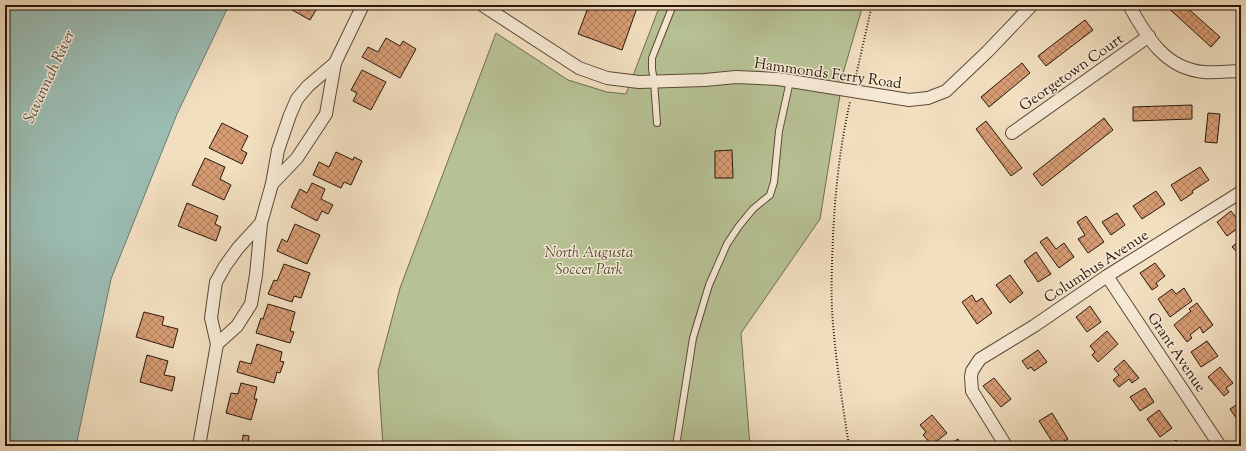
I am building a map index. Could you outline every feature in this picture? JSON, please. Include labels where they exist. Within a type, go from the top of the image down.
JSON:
[{"type":"street","points":[[272,184],[297,158],[326,114],[335,63],[363,5]]},
{"type":"street","name":"Hammonds Ferry Road","points":[[482,5],[579,68],[623,81],[705,80],[736,77],[757,77],[909,100],[928,98],[938,95],[954,84],[1032,5]]},
{"type":"street","points":[[1129,5],[1163,55],[1172,61],[1191,70],[1205,72],[1241,71]]},
{"type":"street","name":"Georgetown Court","points":[[1012,133],[1149,36]]},
{"type":"street","points":[[217,344],[237,326],[251,304],[256,275],[260,223],[272,184],[278,150],[297,99],[308,86],[335,63]]},
{"type":"street","name":"Columbus Avenue","points":[[1006,446],[972,391],[972,370],[980,359],[1034,326],[1107,276],[1241,192]]},
{"type":"street","points":[[199,446],[217,344],[211,318],[216,282],[224,266],[260,223]]},
{"type":"street","name":"Grant Avenue","points":[[1107,276],[1220,446]]},
{"type":"lane","points":[[657,123],[652,58],[673,5]]},
{"type":"lane","points":[[676,446],[693,338],[709,285],[727,244],[739,226],[753,209],[770,195],[774,182],[779,131],[790,81]]},
{"type":"path","points":[[849,446],[832,310],[834,209],[840,153],[872,5]]},
{"type":"green space","name":"North Augusta Soccer Park","points":[[660,5],[863,5],[844,70],[820,219],[741,333],[750,446],[383,446],[378,371],[400,288],[496,33],[568,80],[607,92],[626,94]]},
{"type":"water","name":"Savannah River","points":[[5,5],[229,5],[177,114],[111,279],[76,446],[5,446]]},
{"type":"building","points":[[285,5],[319,5],[310,20]]},
{"type":"building","points":[[589,5],[638,5],[622,50],[578,34]]},
{"type":"building","points":[[1086,5],[1097,5],[1088,10]]},
{"type":"building","points":[[1165,5],[1184,5],[1220,37],[1211,47]]},
{"type":"building","points":[[1085,20],[1093,30],[1046,66],[1038,56]]},
{"type":"building","points":[[386,38],[400,46],[403,41],[416,49],[400,78],[362,57],[368,47],[378,52]]},
{"type":"building","points":[[1022,63],[1030,73],[989,107],[981,97]]},
{"type":"building","points":[[362,70],[386,82],[371,110],[353,101],[357,93],[351,90]]},
{"type":"building","points":[[1192,105],[1192,119],[1133,121],[1133,107]]},
{"type":"building","points":[[1208,113],[1220,114],[1217,143],[1205,142]]},
{"type":"building","points":[[1104,118],[1113,130],[1042,186],[1033,174]]},
{"type":"building","points":[[986,121],[1022,168],[1011,176],[976,129]]},
{"type":"building","points":[[222,123],[248,136],[241,150],[247,153],[242,164],[209,148]]},
{"type":"building","points":[[732,150],[733,178],[715,178],[715,151]]},
{"type":"building","points":[[336,152],[353,160],[354,157],[362,161],[351,185],[344,182],[341,188],[313,175],[319,162],[329,167]]},
{"type":"building","points":[[205,158],[225,167],[220,179],[231,185],[224,200],[192,185]]},
{"type":"building","points":[[1200,167],[1209,180],[1192,191],[1193,193],[1181,201],[1171,185]]},
{"type":"building","points":[[312,183],[325,189],[321,199],[333,205],[328,214],[322,211],[317,221],[291,207],[300,189],[307,193]]},
{"type":"building","points":[[1156,191],[1165,204],[1142,219],[1133,206]]},
{"type":"building","points":[[187,203],[218,216],[215,224],[221,227],[216,241],[178,226]]},
{"type":"building","points":[[1231,211],[1241,226],[1227,236],[1217,222]]},
{"type":"building","points":[[1117,213],[1125,225],[1111,235],[1102,222]]},
{"type":"building","points":[[1086,216],[1104,242],[1088,253],[1078,239],[1085,235],[1077,222]]},
{"type":"building","points":[[295,224],[320,235],[307,264],[277,251],[282,239],[287,242]]},
{"type":"building","points":[[1047,237],[1056,249],[1064,243],[1074,257],[1059,268],[1040,242]]},
{"type":"building","points":[[1241,239],[1241,256],[1232,247]]},
{"type":"building","points":[[1036,252],[1051,274],[1038,282],[1024,261]]},
{"type":"building","points":[[1155,263],[1165,276],[1156,283],[1158,286],[1152,290],[1140,273]]},
{"type":"building","points":[[284,264],[310,273],[301,298],[294,296],[292,302],[268,294],[274,280],[277,281]]},
{"type":"building","points":[[1010,275],[1023,293],[1010,303],[996,285]]},
{"type":"building","points":[[1184,288],[1192,301],[1170,317],[1158,299],[1172,289],[1176,294]]},
{"type":"building","points":[[972,295],[976,302],[982,298],[992,313],[977,324],[962,302]]},
{"type":"building","points":[[1197,303],[1213,325],[1203,333],[1200,327],[1190,335],[1192,338],[1187,342],[1174,325],[1191,311],[1189,309]]},
{"type":"building","points":[[268,304],[295,312],[290,331],[294,332],[290,343],[256,333]]},
{"type":"building","points":[[1090,306],[1101,322],[1087,332],[1076,317]]},
{"type":"building","points":[[144,312],[164,317],[162,325],[178,329],[173,348],[136,337]]},
{"type":"building","points":[[1107,331],[1118,344],[1098,362],[1092,355],[1095,352],[1090,346]]},
{"type":"building","points":[[1207,341],[1218,356],[1201,367],[1191,352]]},
{"type":"building","points":[[257,344],[282,352],[280,361],[284,362],[280,373],[277,372],[274,383],[237,372],[240,361],[251,364]]},
{"type":"building","points":[[1038,350],[1047,362],[1034,371],[1031,367],[1028,369],[1022,361]]},
{"type":"building","points":[[147,355],[168,361],[164,375],[175,377],[172,391],[140,382]]},
{"type":"building","points":[[1124,360],[1139,378],[1132,383],[1129,379],[1119,387],[1113,380],[1119,375],[1114,369]]},
{"type":"building","points":[[1220,367],[1233,383],[1226,388],[1229,392],[1224,396],[1208,377]]},
{"type":"building","points":[[994,378],[1011,399],[1001,407],[983,386]]},
{"type":"building","points":[[241,383],[257,387],[254,399],[257,399],[251,420],[226,413],[231,393],[238,394]]},
{"type":"building","points":[[1145,388],[1154,402],[1140,411],[1130,397]]},
{"type":"building","points":[[1241,402],[1241,425],[1230,409]]},
{"type":"building","points":[[1159,410],[1172,428],[1160,437],[1147,419]]},
{"type":"building","points":[[1052,413],[1068,439],[1056,446],[1039,421]]},
{"type":"building","points":[[932,415],[947,433],[932,445],[923,435],[926,432],[920,425]]},
{"type":"building","points":[[243,435],[249,436],[248,446],[242,446]]},
{"type":"building","points":[[958,439],[962,446],[947,446]]},
{"type":"building","points":[[1176,440],[1181,446],[1169,446]]}]
